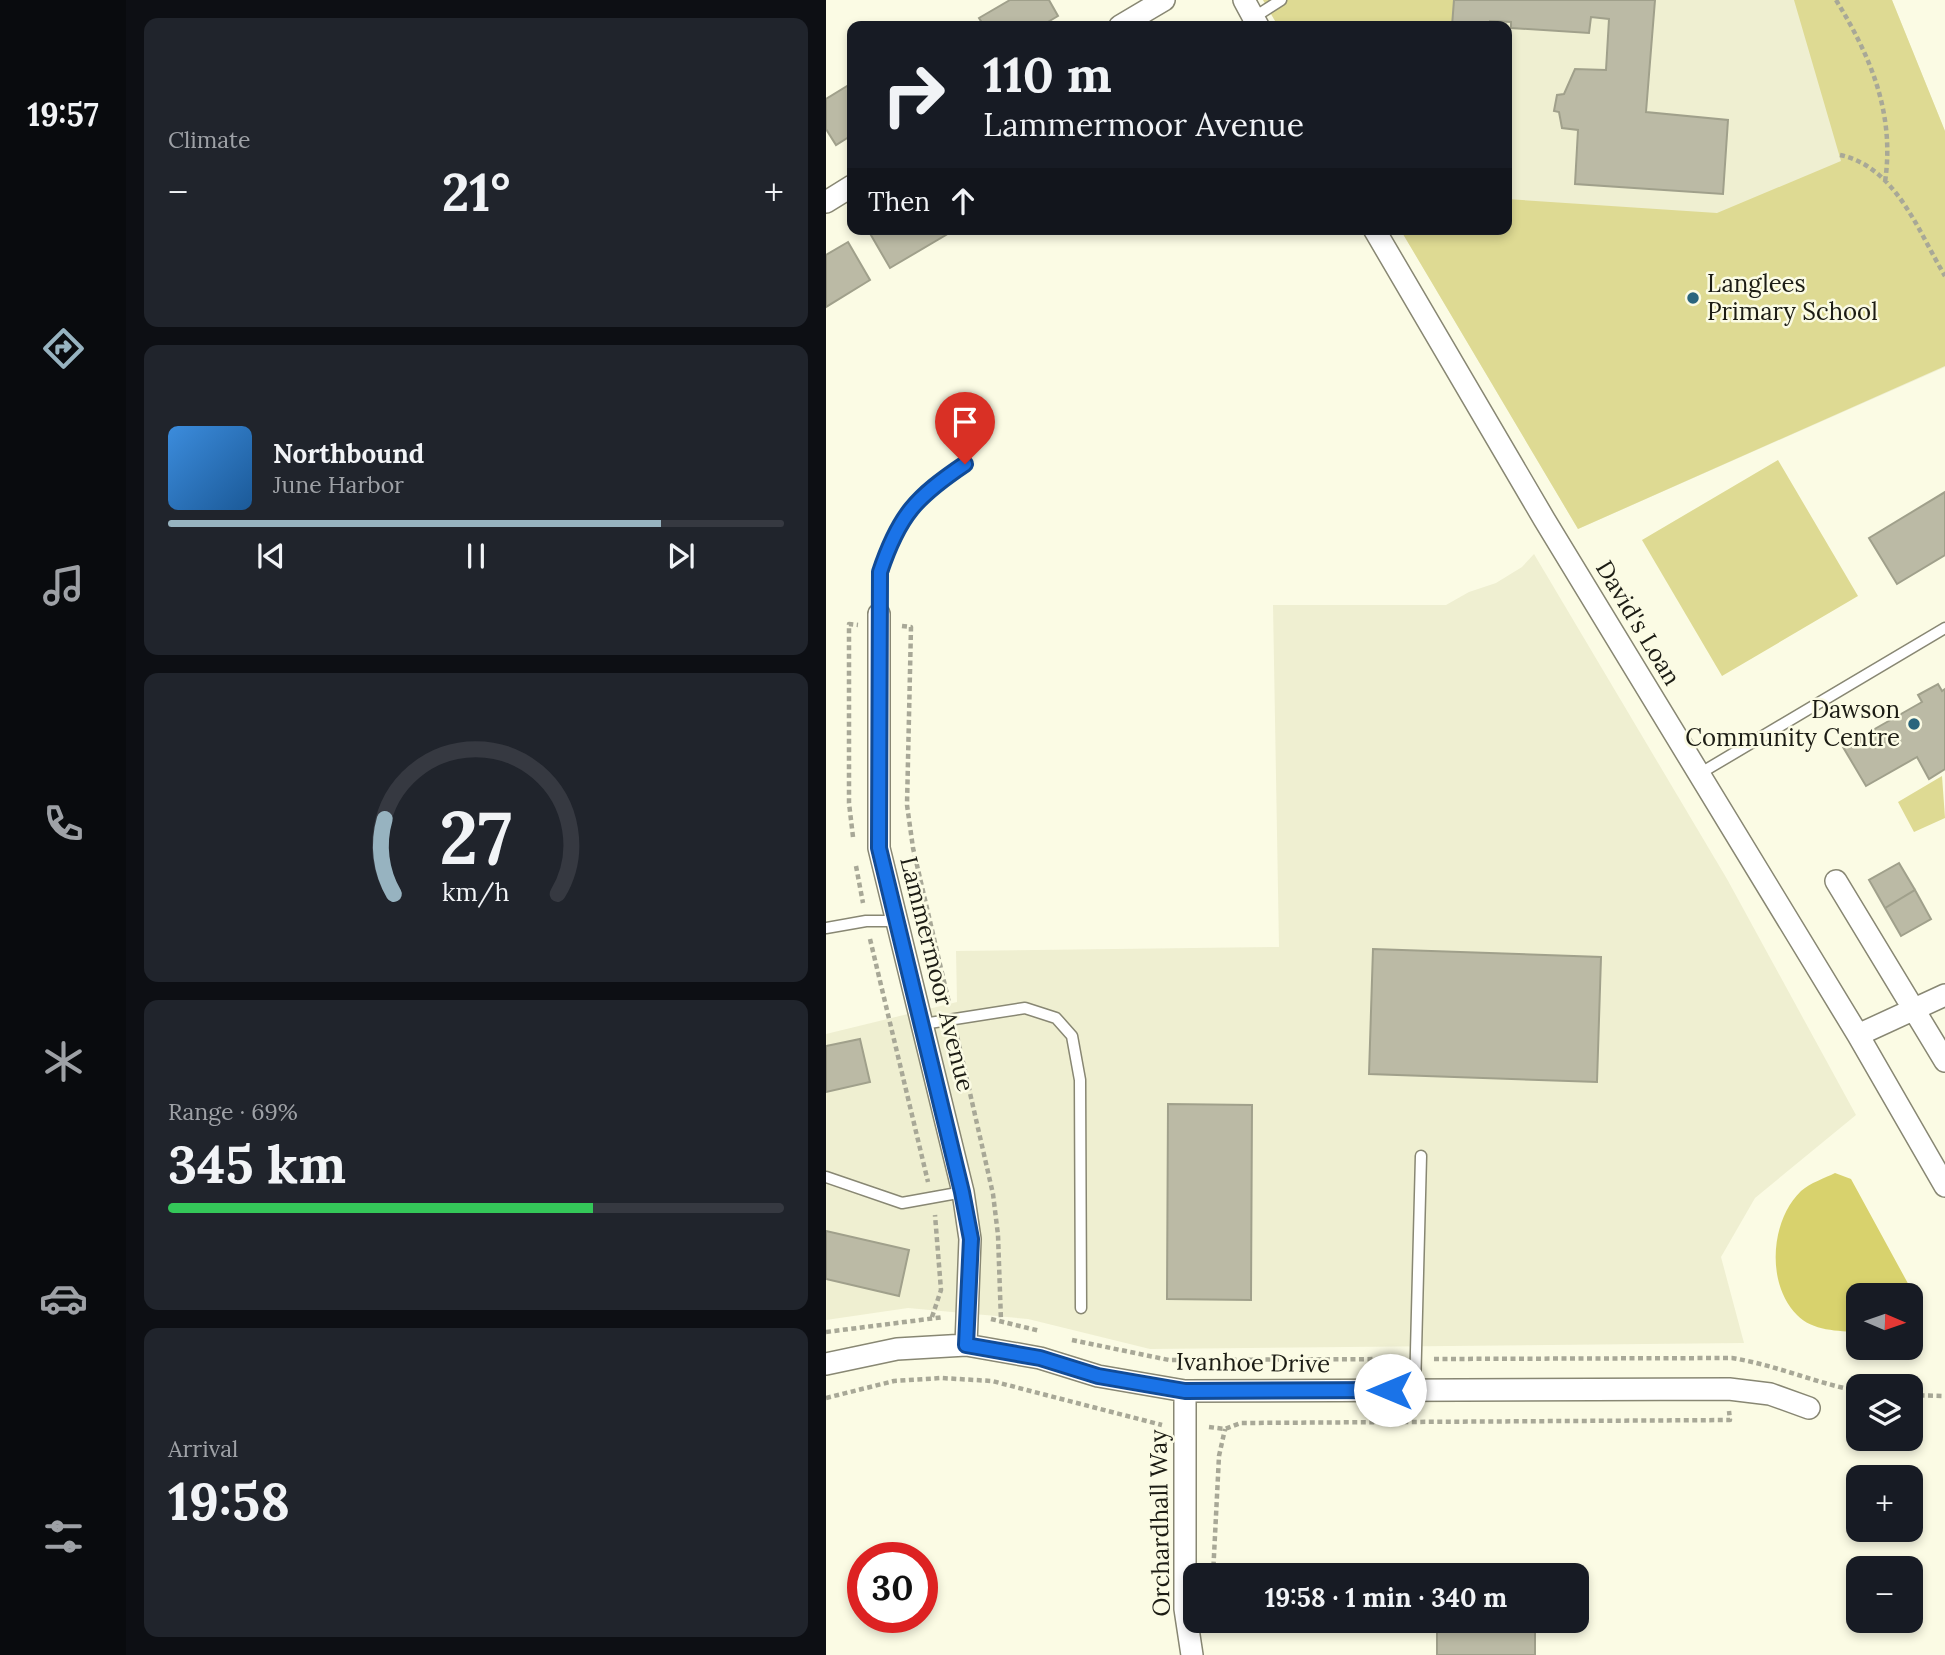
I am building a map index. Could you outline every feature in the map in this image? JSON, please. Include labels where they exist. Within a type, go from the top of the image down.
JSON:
[{"type":"street","points":[[1128,21],[1164,0]]},
{"type":"street","points":[[826,202],[847,189]]},
{"type":"street","name":"David's Loan","points":[[1378,235],[1544,519],[1858,1035],[1945,1186]]},
{"type":"street","name":"Lammermoor Avenue","points":[[879,620],[879,848],[923,1024],[971,1239],[966,1345]]},
{"type":"street","points":[[1836,881],[1945,1061]]},
{"type":"street","points":[[1858,1035],[1945,995]]},
{"type":"street","name":"Ivanhoe Drive","points":[[826,1364],[897,1349],[966,1345],[1040,1358],[1098,1376],[1185,1391],[1729,1389],[1770,1394],[1809,1408]]},
{"type":"street","name":"Orchardhall Way","points":[[1185,1391],[1185,1609],[1192,1655]]},
{"type":"lane","points":[[1252,15],[1281,0]]},
{"type":"lane","points":[[879,620],[880,572],[892,535],[909,509],[933,486],[965,464]]},
{"type":"lane","points":[[1699,774],[1945,628]]},
{"type":"lane","points":[[826,928],[866,921],[897,921]]},
{"type":"lane","points":[[923,1024],[1025,1008],[1056,1018],[1072,1036],[1080,1080],[1081,1308]]},
{"type":"lane","points":[[1415,1390],[1421,1156]]},
{"type":"lane","points":[[826,1177],[902,1203],[962,1192]]},
{"type":"path","points":[[1836,0],[1872,66],[1884,107],[1890,151],[1885,182]]},
{"type":"path","points":[[1840,155],[1860,160],[1899,195],[1945,276]]},
{"type":"path","points":[[879,620],[911,627],[906,805],[913,848],[993,1194],[998,1235],[1001,1321]]},
{"type":"path","points":[[826,1332],[966,1316],[1001,1321],[1053,1335]]},
{"type":"path","points":[[1066,1338],[1169,1360],[1732,1358],[1770,1364],[1822,1384],[1846,1389]]},
{"type":"path","points":[[1923,1395],[1945,1396]]},
{"type":"path","points":[[1214,1563],[1219,1456],[1226,1429]]},
{"type":"shaded area","name":"Langlees Primary School","points":[[1263,0],[1892,0],[1945,131],[1945,367],[1578,529],[1404,235],[1512,235],[1512,21],[1275,21]]},
{"type":"shaded area","points":[[1263,0],[1455,0],[1457,21],[1275,21]]},
{"type":"shaded area","name":"Langlees Primary School","points":[[1794,0],[1892,0],[1945,131],[1945,366],[1578,529],[1404,235],[1512,235],[1512,199],[1717,213],[1841,161]]},
{"type":"shaded area","points":[[1778,460],[1858,596],[1722,676],[1642,540]]},
{"type":"shaded area","points":[[1534,554],[1727,879],[1856,1115],[1755,1198],[1721,1257],[1744,1343],[1150,1349],[1028,1319],[908,1308],[826,1320],[826,1034],[957,1002],[956,951],[1279,947],[1273,605],[1446,605],[1469,592],[1496,583],[1522,567]]},
{"type":"shaded area","points":[[1942,776],[1945,818],[1914,832],[1898,802]]},
{"type":"shaded area","points":[[1835,1173],[1851,1179],[1908,1283],[1846,1283],[1846,1331],[1810,1324],[1797,1315],[1780,1287],[1776,1270],[1778,1235],[1783,1219],[1801,1191]]},
{"type":"building","points":[[1010,0],[1049,0],[1058,16],[1050,21],[981,21],[979,18]]},
{"type":"building","points":[[1454,0],[1655,0],[1646,112],[1728,120],[1723,194],[1575,184],[1578,130],[1562,128],[1559,112],[1554,111],[1557,95],[1564,94],[1575,69],[1606,70],[1609,19],[1591,17],[1589,33],[1512,28],[1512,21],[1452,21]]},
{"type":"building","points":[[847,86],[847,138],[836,145],[826,129],[826,99]]},
{"type":"building","points":[[871,235],[946,235],[890,268]]},
{"type":"building","points":[[848,242],[870,280],[826,307],[826,255]]},
{"type":"building","points":[[1945,492],[1945,555],[1897,584],[1869,538]]},
{"type":"building","name":"Dawson Community Centre","points":[[1938,684],[1942,691],[1945,689],[1945,769],[1929,779],[1917,757],[1866,786],[1843,747],[1922,702],[1918,695]]},
{"type":"building","points":[[1899,863],[1915,890],[1885,908],[1869,880]]},
{"type":"building","points":[[1915,890],[1931,919],[1901,936],[1885,908]]},
{"type":"building","points":[[1373,949],[1601,957],[1597,1082],[1369,1074]]},
{"type":"building","points":[[860,1039],[870,1082],[826,1092],[826,1046]]},
{"type":"building","points":[[1168,1104],[1252,1105],[1251,1300],[1167,1299]]},
{"type":"building","points":[[826,1231],[909,1250],[899,1296],[826,1279]]},
{"type":"building","points":[[1437,1633],[1535,1633],[1535,1655],[1437,1655]]},
{"type":"place","name":"Langlees Primary School","points":[[1693,298]]},
{"type":"place","name":"Dawson Community Centre","points":[[1914,724]]},
{"type":"route","points":[[965,464],[933,486],[909,509],[892,535],[880,572],[879,848],[958,1169],[971,1239],[966,1345],[1040,1358],[1098,1376],[1185,1391],[1390,1390]]}]
